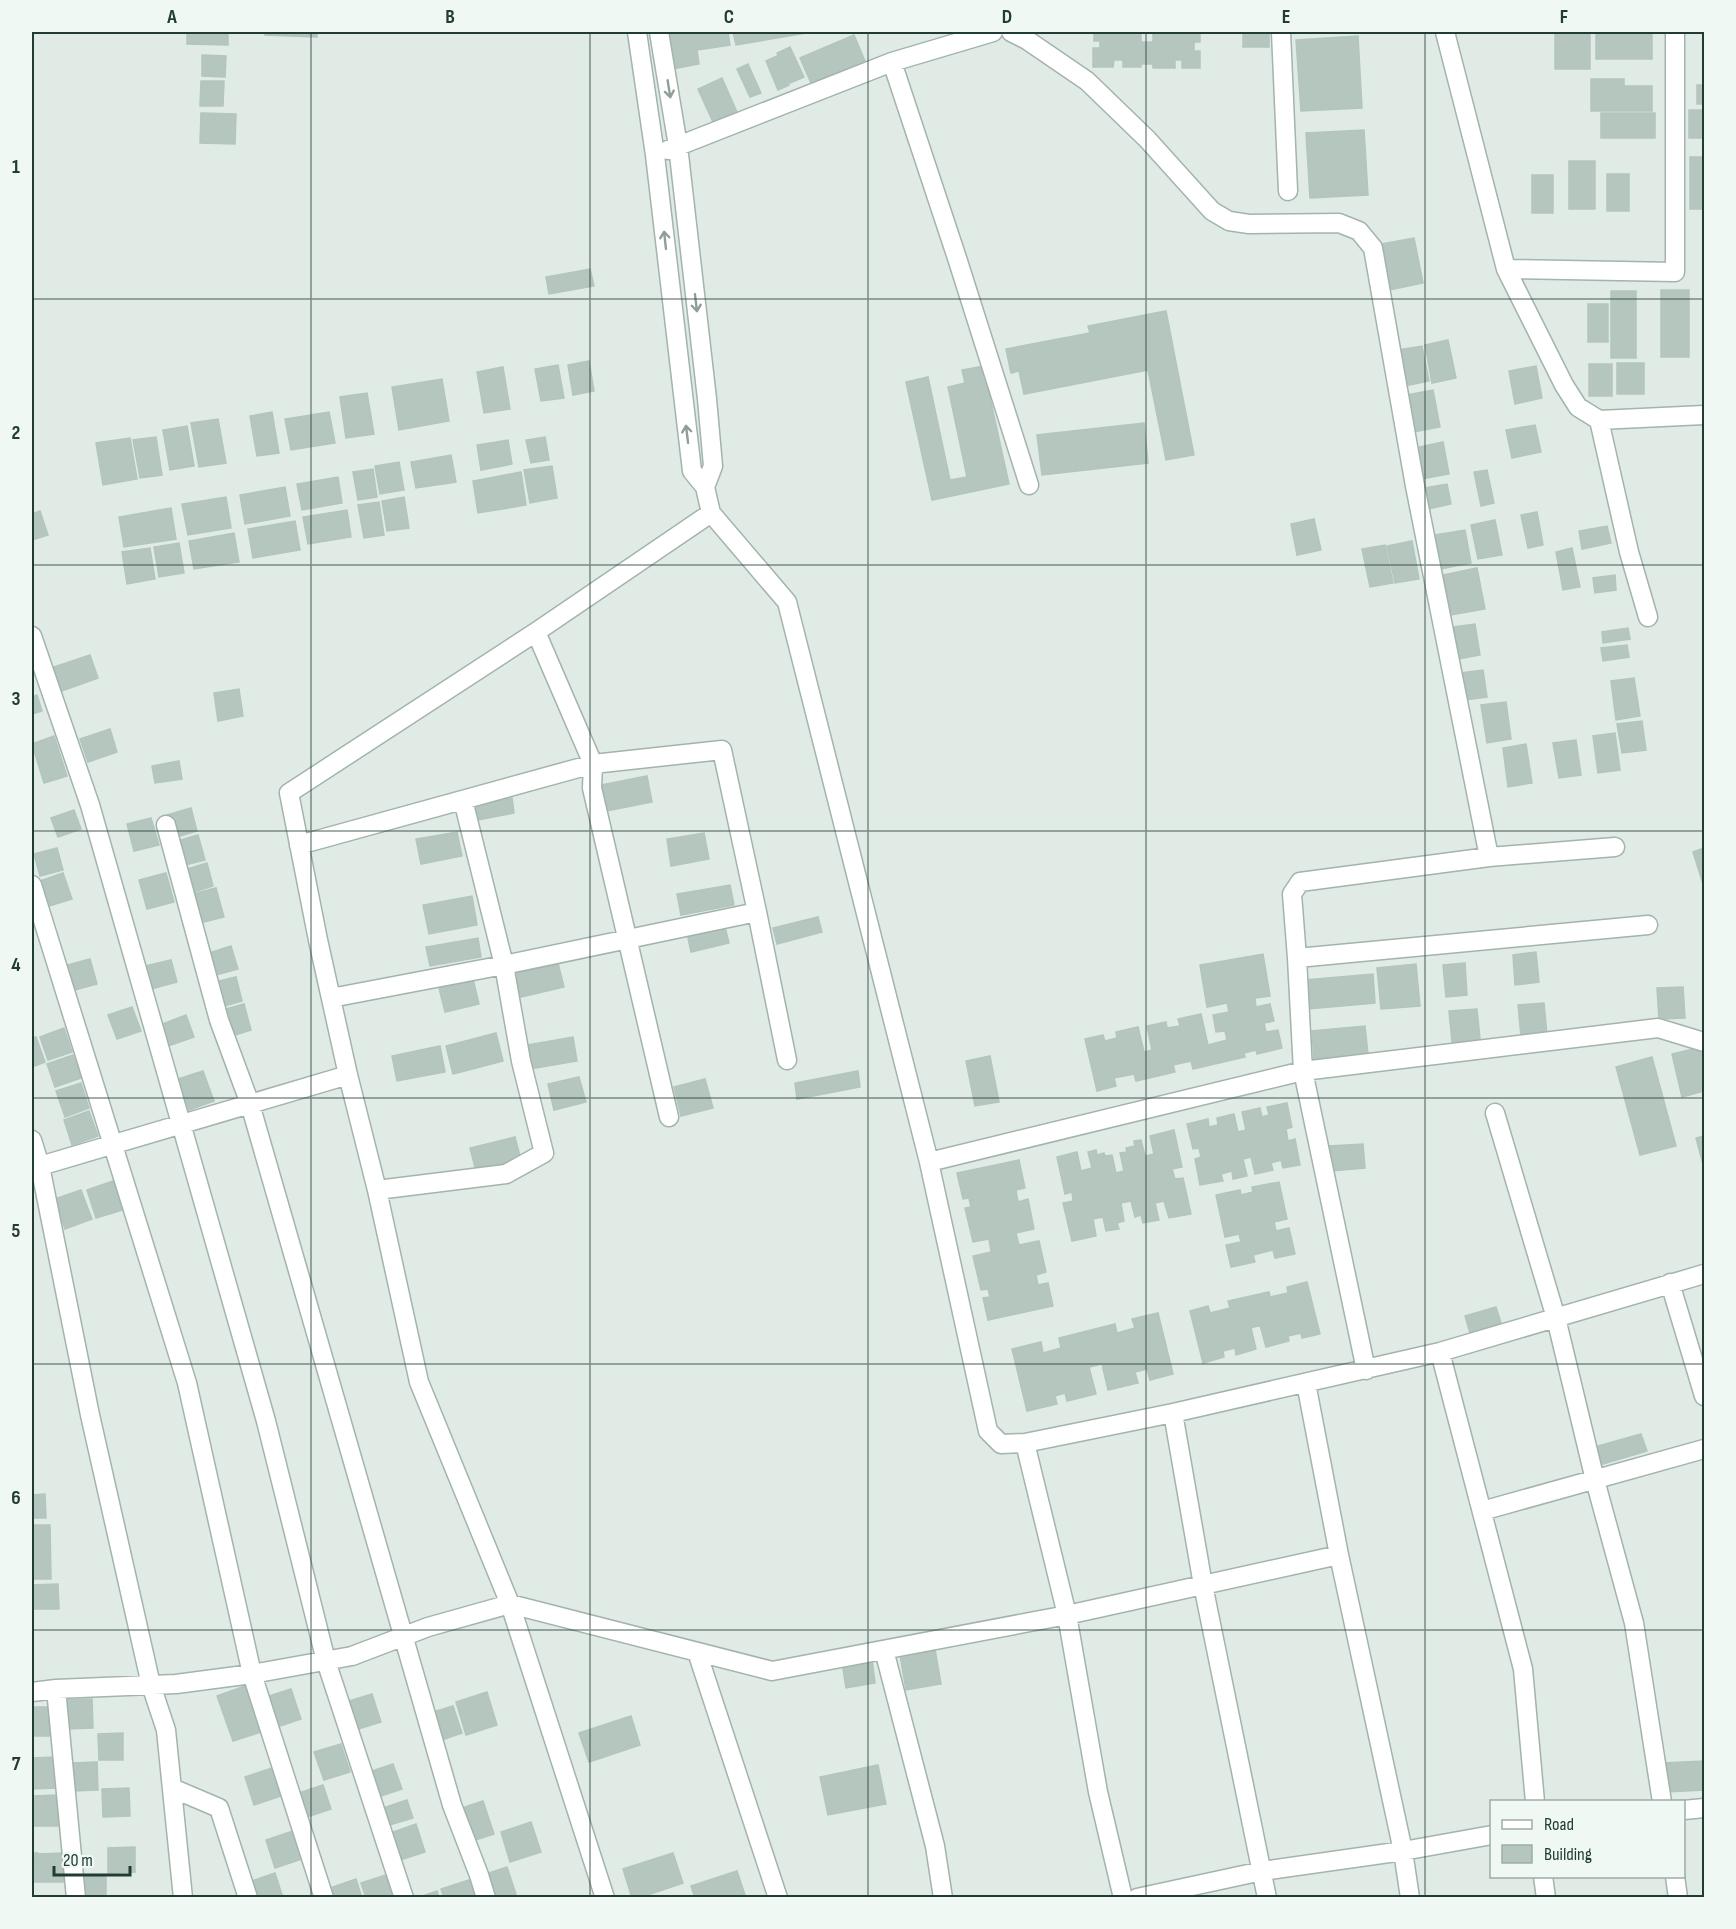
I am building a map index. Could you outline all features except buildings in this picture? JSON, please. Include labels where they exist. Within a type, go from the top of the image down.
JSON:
[{"type":"street","points":[[637,32],[655,155],[692,471],[705,487],[711,513],[787,602],[929,1162],[988,1431],[1001,1444],[1025,1443],[1173,1413],[1440,1352],[1704,1274]]},
{"type":"street","points":[[659,32],[678,146],[713,466],[705,487]]},
{"type":"street","points":[[655,155],[892,62],[993,32]]},
{"type":"street","points":[[1011,32],[1027,39],[1087,81],[1147,139],[1212,211],[1229,221],[1249,224],[1339,224],[1359,231],[1373,248],[1414,486],[1489,857]]},
{"type":"street","points":[[1281,32],[1288,191]]},
{"type":"street","points":[[1445,32],[1506,269],[1564,385],[1578,406],[1599,420],[1704,415]]},
{"type":"street","points":[[1506,269],[1675,273],[1675,32]]},
{"type":"street","points":[[892,62],[1029,485]]},
{"type":"street","points":[[1599,420],[1629,552],[1648,617]]},
{"type":"street","points":[[605,1898],[510,1604],[419,1382],[377,1190],[331,998],[289,793],[536,632],[711,513]]},
{"type":"street","points":[[536,632],[593,764],[592,788],[669,1117]]},
{"type":"street","points":[[32,636],[90,805],[266,1421],[326,1661],[404,1898]]},
{"type":"street","points":[[299,845],[593,764],[722,750],[787,1060]]},
{"type":"street","points":[[377,1190],[506,1174],[544,1153],[520,1061],[504,965],[463,800]]},
{"type":"street","points":[[166,825],[219,1020],[250,1104],[452,1805],[480,1875],[486,1898]]},
{"type":"street","points":[[1366,1370],[1303,1071],[1292,894],[1300,882],[1489,857],[1615,847]]},
{"type":"street","points":[[32,885],[187,1383],[252,1674],[324,1898]]},
{"type":"street","points":[[331,998],[504,965],[757,912]]},
{"type":"street","points":[[1297,958],[1648,925]]},
{"type":"street","points":[[929,1162],[1303,1071],[1658,1028],[1704,1042]]},
{"type":"street","points":[[36,1166],[348,1075]]},
{"type":"street","points":[[1495,1113],[1556,1318],[1594,1480],[1634,1623],[1662,1800]]},
{"type":"street","points":[[32,1140],[90,1414],[152,1685],[166,1730],[183,1898]]},
{"type":"street","points":[[1670,1283],[1704,1396]]},
{"type":"street","points":[[1440,1352],[1522,1669],[1535,1800]]},
{"type":"street","points":[[1306,1383],[1339,1555],[1403,1851],[1410,1898]]},
{"type":"street","points":[[1173,1413],[1203,1585],[1267,1898]]},
{"type":"street","points":[[1025,1443],[1067,1615],[1098,1792],[1123,1898]]},
{"type":"street","points":[[1482,1510],[1704,1449]]},
{"type":"street","points":[[32,1692],[176,1684],[326,1661],[352,1656],[428,1627],[510,1604],[772,1671],[1067,1615],[1339,1555]]},
{"type":"street","points":[[884,1650],[935,1846],[943,1898]]},
{"type":"street","points":[[697,1652],[778,1898]]},
{"type":"street","points":[[56,1689],[76,1898]]},
{"type":"street","points":[[172,1788],[219,1808],[248,1898]]},
{"type":"street","points":[[1685,1810],[1704,1808]]},
{"type":"street","points":[[1137,1898],[1262,1871],[1403,1851],[1490,1835]]},
{"type":"street","points":[[1543,1878],[1546,1898]]},
{"type":"street","points":[[1675,1878],[1678,1898]]}]
